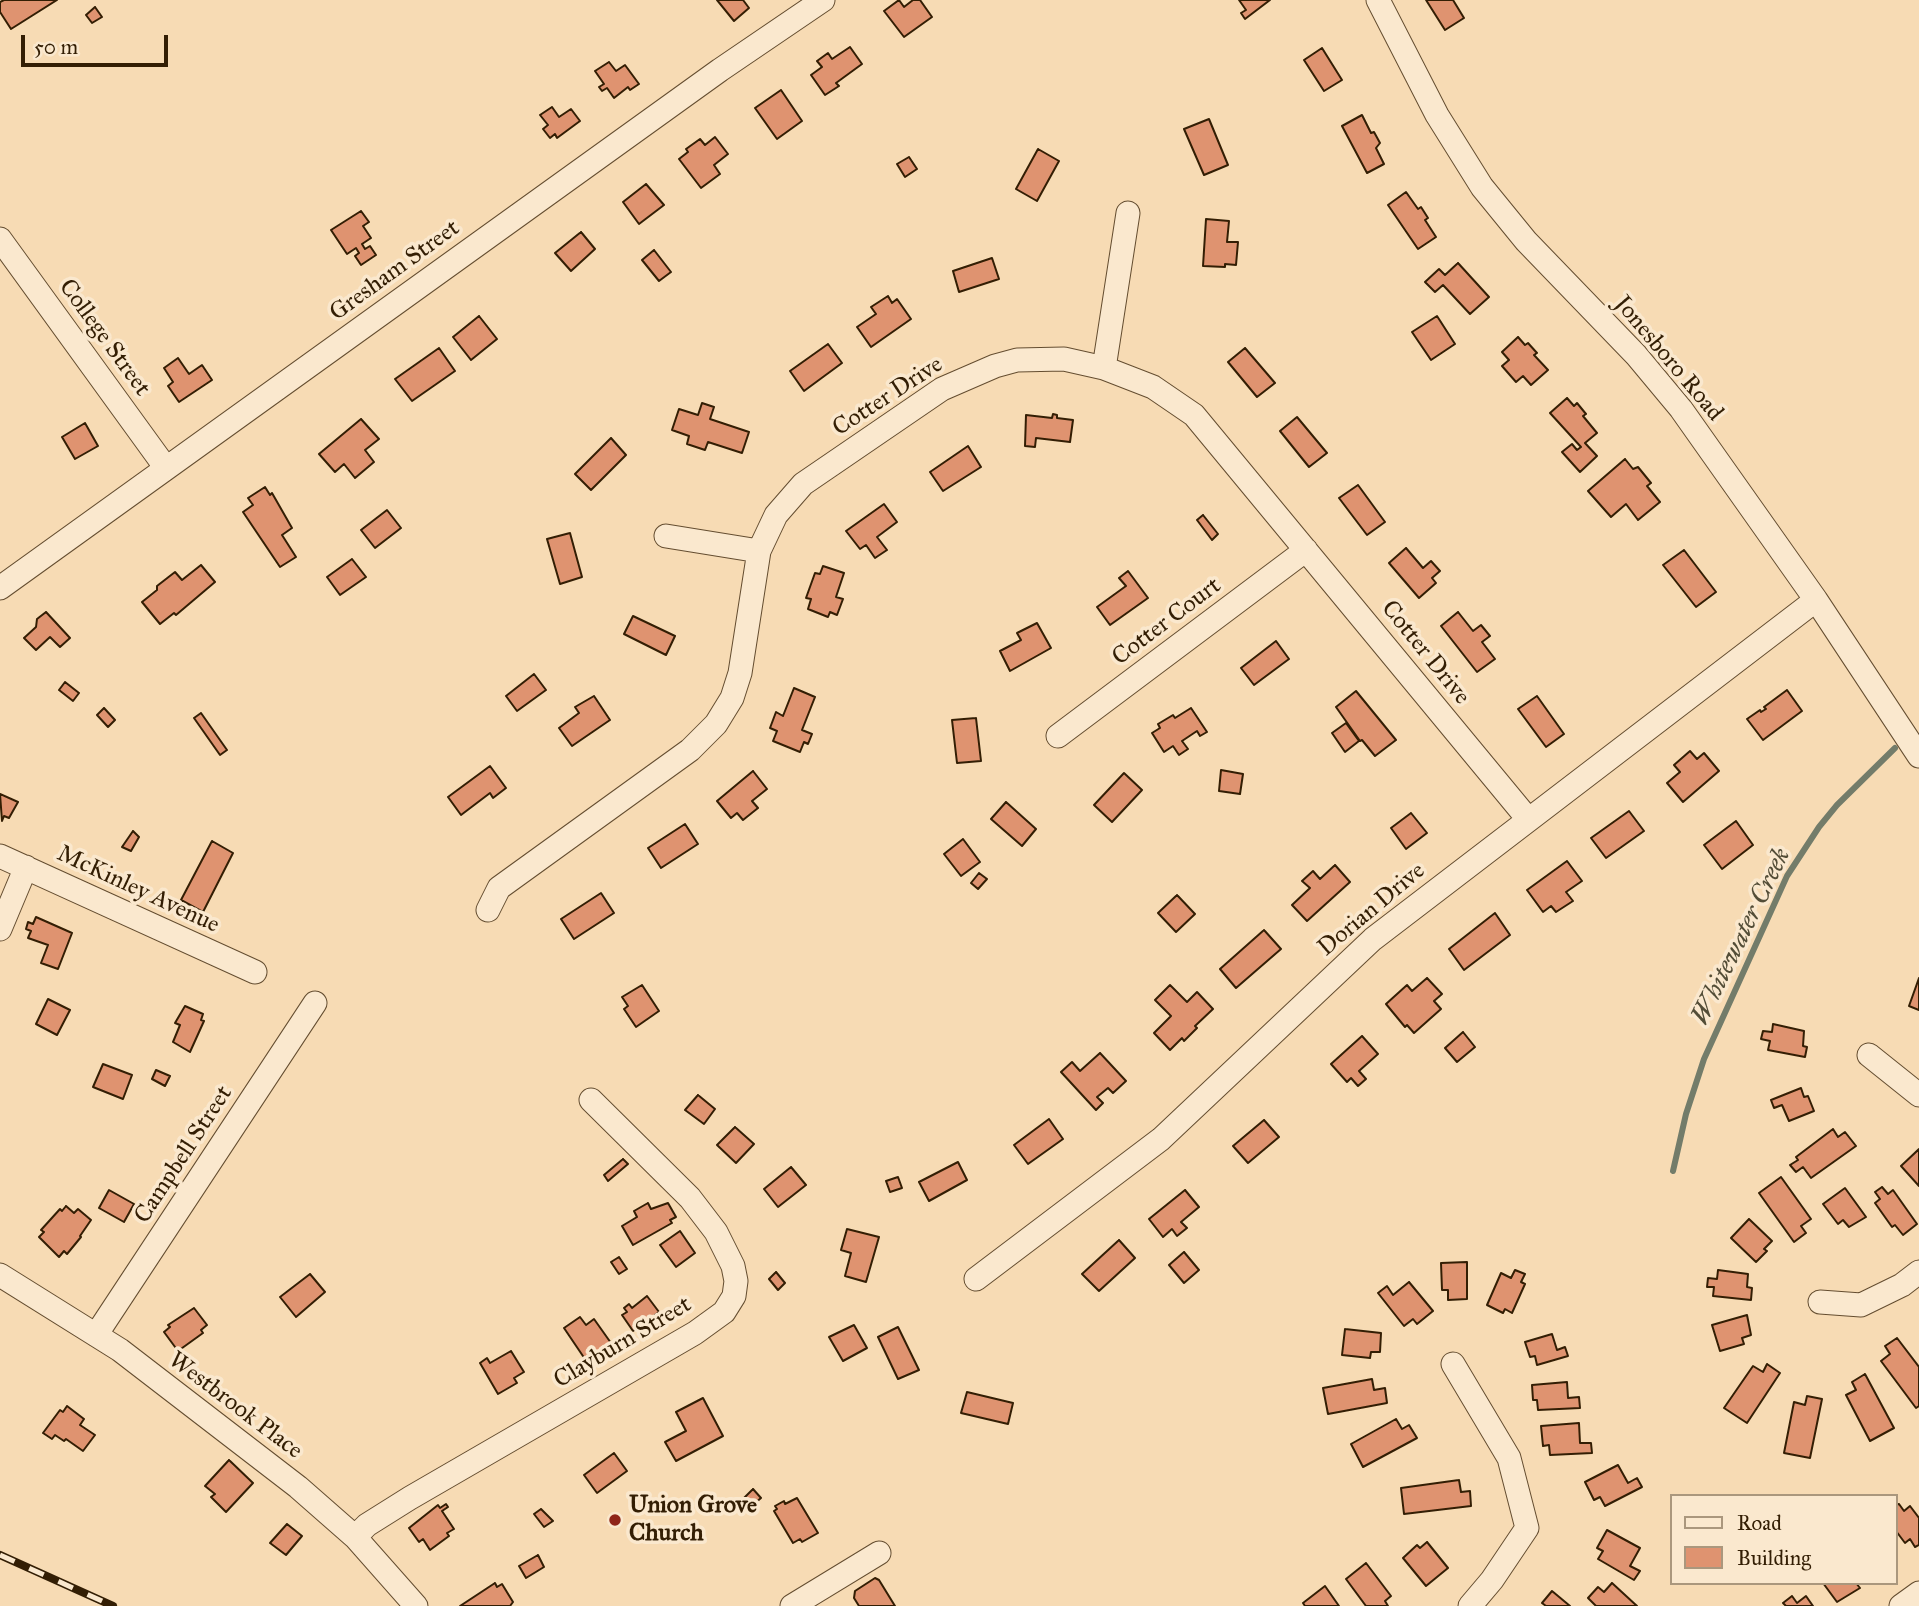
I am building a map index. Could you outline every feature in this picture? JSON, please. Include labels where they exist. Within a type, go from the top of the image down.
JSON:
[{"type":"street","name":"Gresham Street","points":[[0,587],[720,70],[823,0]]},
{"type":"street","name":"Jonesboro Road","points":[[1378,0],[1437,115],[1482,187],[1526,241],[1636,355],[1681,409],[1816,600],[1919,756]]},
{"type":"street","points":[[1104,368],[1128,213]]},
{"type":"street","name":"College Street","points":[[0,239],[166,468]]},
{"type":"street","name":"Cotter Drive","points":[[488,910],[499,888],[690,750],[716,724],[732,698],[740,673],[759,551],[776,515],[803,484],[942,389],[995,366],[1017,360],[1064,359],[1104,368],[1153,387],[1194,415],[1528,819]]},
{"type":"street","points":[[666,536],[759,551]]},
{"type":"street","name":"Cotter Court","points":[[1058,736],[1306,550]]},
{"type":"street","name":"Dorian Drive","points":[[976,1279],[1161,1139],[1373,939],[1816,600]]},
{"type":"street","name":"McKinley Avenue","points":[[0,856],[255,972]]},
{"type":"street","points":[[0,929],[26,867]]},
{"type":"street","name":"Campbell Street","points":[[96,1335],[315,1003]]},
{"type":"street","points":[[1869,1055],[1919,1095]]},
{"type":"street","name":"Clayburn Street","points":[[355,1537],[367,1525],[410,1498],[695,1333],[724,1312],[734,1296],[736,1281],[733,1266],[716,1232],[690,1198],[591,1100]]},
{"type":"street","points":[[1820,1302],[1861,1305],[1902,1285],[1919,1272]]},
{"type":"street","name":"Westbrook Place","points":[[0,1275],[120,1350],[298,1487],[355,1537],[416,1606]]},
{"type":"street","points":[[1453,1364],[1508,1458],[1527,1528],[1492,1580],[1469,1606]]},
{"type":"street","points":[[792,1606],[878,1553]]},
{"type":"street","points":[[1901,1606],[1919,1593]]},
{"type":"building","points":[[57,0],[11,29],[0,12],[0,2]]},
{"type":"building","points":[[717,0],[743,0],[749,8],[734,21]]},
{"type":"building","points":[[899,0],[904,7],[913,0],[920,0],[932,17],[904,37],[884,11]]},
{"type":"building","points":[[1239,0],[1270,0],[1245,19],[1241,13],[1246,10]]},
{"type":"building","points":[[1426,0],[1453,0],[1464,18],[1445,30]]},
{"type":"building","points":[[95,7],[102,17],[92,23],[86,15]]},
{"type":"building","points":[[850,47],[862,64],[836,83],[839,86],[825,95],[811,75],[822,67],[817,61],[828,53],[832,59]]},
{"type":"building","points":[[1322,48],[1342,80],[1324,91],[1304,60]]},
{"type":"building","points":[[609,62],[616,71],[625,65],[639,84],[630,90],[628,87],[614,98],[607,88],[602,91],[599,87],[604,84],[595,71]]},
{"type":"building","points":[[781,90],[802,121],[777,139],[755,108]]},
{"type":"building","points":[[552,107],[559,117],[571,109],[580,121],[557,138],[555,134],[550,138],[543,129],[548,125],[540,115]]},
{"type":"building","points":[[1362,115],[1371,133],[1374,132],[1380,143],[1376,148],[1384,164],[1367,173],[1342,126]]},
{"type":"building","points":[[1209,119],[1228,165],[1204,175],[1184,129]]},
{"type":"building","points":[[715,137],[728,154],[714,165],[720,174],[701,188],[679,159],[688,152],[686,149],[700,139],[705,145]]},
{"type":"building","points":[[1038,149],[1059,161],[1037,201],[1016,189]]},
{"type":"building","points":[[909,157],[917,169],[905,177],[897,164]]},
{"type":"building","points":[[646,184],[664,205],[639,224],[623,202]]},
{"type":"building","points":[[1406,192],[1418,209],[1421,207],[1428,218],[1425,220],[1436,237],[1418,249],[1388,205]]},
{"type":"building","points":[[361,211],[369,222],[363,226],[371,238],[362,244],[365,249],[370,246],[376,255],[361,265],[355,256],[359,253],[356,248],[347,254],[331,230]]},
{"type":"building","points":[[1206,219],[1229,221],[1227,242],[1238,242],[1236,265],[1203,266]]},
{"type":"building","points":[[581,232],[595,249],[571,271],[555,253]]},
{"type":"building","points":[[654,250],[671,272],[659,281],[642,260]]},
{"type":"building","points":[[992,258],[999,279],[959,292],[953,271]]},
{"type":"building","points":[[1458,263],[1489,297],[1470,314],[1443,285],[1435,292],[1425,282],[1439,269],[1445,275]]},
{"type":"building","points":[[888,296],[892,303],[897,299],[911,319],[871,347],[857,327],[876,314],[871,307]]},
{"type":"building","points":[[479,316],[497,339],[471,360],[453,337]]},
{"type":"building","points":[[1437,316],[1455,344],[1431,360],[1412,332]]},
{"type":"building","points":[[1518,337],[1525,345],[1528,343],[1537,353],[1534,355],[1548,370],[1531,385],[1523,376],[1516,382],[1502,366],[1509,360],[1502,352]]},
{"type":"building","points":[[828,344],[842,363],[804,391],[790,371]]},
{"type":"building","points":[[439,348],[455,371],[412,401],[395,379]]},
{"type":"building","points":[[1245,348],[1275,383],[1257,397],[1228,362]]},
{"type":"building","points":[[178,358],[189,374],[202,365],[212,380],[179,402],[168,386],[173,382],[164,368]]},
{"type":"building","points":[[1567,398],[1574,406],[1577,403],[1586,414],[1583,416],[1597,433],[1585,443],[1597,456],[1580,472],[1562,452],[1572,444],[1577,450],[1581,447],[1550,413]]},
{"type":"building","points":[[702,403],[714,407],[710,419],[749,432],[742,453],[708,442],[705,450],[687,444],[689,436],[672,430],[679,409],[698,415]]},
{"type":"building","points":[[1053,414],[1057,415],[1057,418],[1073,420],[1070,442],[1036,438],[1035,447],[1025,446],[1026,415],[1052,418]]},
{"type":"building","points":[[1297,417],[1327,453],[1309,467],[1280,431]]},
{"type":"building","points":[[361,419],[379,439],[365,450],[374,462],[355,478],[344,464],[335,472],[319,454]]},
{"type":"building","points":[[85,423],[98,446],[75,459],[62,437]]},
{"type":"building","points":[[611,438],[626,455],[591,490],[575,474]]},
{"type":"building","points":[[968,446],[981,467],[943,491],[930,472]]},
{"type":"building","points":[[1625,459],[1633,469],[1638,467],[1651,483],[1647,486],[1660,502],[1638,520],[1626,504],[1611,517],[1588,491]]},
{"type":"building","points":[[1358,485],[1385,522],[1367,535],[1339,498]]},
{"type":"building","points":[[265,487],[270,495],[272,493],[292,528],[282,535],[296,557],[280,567],[243,512],[253,505],[248,498]]},
{"type":"building","points":[[884,504],[897,522],[877,537],[887,550],[875,558],[866,545],[860,549],[846,531]]},
{"type":"building","points":[[387,510],[401,528],[375,548],[361,530]]},
{"type":"building","points":[[1203,515],[1218,534],[1212,540],[1197,520]]},
{"type":"building","points":[[570,533],[582,577],[560,584],[547,539]]},
{"type":"building","points":[[1406,548],[1423,568],[1431,561],[1440,571],[1432,578],[1436,583],[1419,598],[1389,563]]},
{"type":"building","points":[[1684,550],[1716,592],[1696,607],[1663,565]]},
{"type":"building","points":[[352,559],[366,577],[340,595],[327,577]]},
{"type":"building","points":[[201,565],[215,582],[176,615],[174,613],[160,624],[142,602],[175,572],[182,580]]},
{"type":"building","points":[[823,566],[844,573],[836,597],[843,599],[837,615],[830,612],[828,617],[808,609],[811,599],[806,598],[815,573],[820,574]]},
{"type":"building","points":[[1128,571],[1148,598],[1110,625],[1097,607],[1126,586],[1119,578]]},
{"type":"building","points":[[46,612],[70,638],[60,647],[50,637],[36,650],[24,638],[36,627],[37,619]]},
{"type":"building","points":[[1458,612],[1473,631],[1481,625],[1490,636],[1482,642],[1495,659],[1477,672],[1441,626]]},
{"type":"building","points":[[633,616],[675,636],[666,655],[624,634]]},
{"type":"building","points":[[1037,623],[1051,648],[1010,671],[1000,651],[1021,640],[1017,633]]},
{"type":"building","points":[[1276,641],[1289,659],[1254,685],[1241,668]]},
{"type":"building","points":[[534,674],[546,690],[517,711],[506,696]]},
{"type":"building","points":[[65,682],[79,693],[73,701],[59,690]]},
{"type":"building","points":[[794,688],[815,697],[802,730],[812,734],[808,744],[804,742],[800,752],[773,741],[777,731],[770,728],[776,712],[783,716]]},
{"type":"building","points":[[1787,690],[1802,711],[1763,740],[1747,719],[1766,709],[1764,707]]},
{"type":"building","points":[[1356,691],[1396,740],[1375,756],[1362,740],[1360,741],[1336,707]]},
{"type":"building","points":[[594,696],[610,720],[572,746],[559,728],[579,713],[575,707]]},
{"type":"building","points":[[1537,696],[1564,734],[1546,747],[1518,709]]},
{"type":"building","points":[[104,708],[115,720],[108,727],[97,715]]},
{"type":"building","points":[[1191,708],[1207,732],[1200,736],[1197,731],[1182,741],[1188,749],[1179,755],[1173,746],[1164,752],[1152,733],[1160,728],[1158,724]]},
{"type":"building","points":[[201,713],[227,750],[220,755],[194,718]]},
{"type":"building","points":[[976,718],[981,761],[957,763],[952,720]]},
{"type":"building","points":[[1346,723],[1359,741],[1345,752],[1332,733]]},
{"type":"building","points":[[1690,751],[1697,759],[1704,753],[1719,771],[1683,802],[1667,783],[1680,772],[1674,765]]},
{"type":"building","points":[[490,766],[506,788],[493,798],[490,793],[461,815],[448,797]]},
{"type":"building","points":[[1221,770],[1243,774],[1240,794],[1219,791]]},
{"type":"building","points":[[753,771],[767,789],[752,801],[758,808],[743,820],[737,813],[731,818],[717,801]]},
{"type":"building","points":[[1124,773],[1142,790],[1112,822],[1094,805]]},
{"type":"building","points":[[0,794],[18,802],[9,818],[4,816],[2,821]]},
{"type":"building","points":[[1006,802],[1036,829],[1022,846],[991,819]]},
{"type":"building","points":[[1629,811],[1644,831],[1606,858],[1591,838]]},
{"type":"building","points":[[1411,813],[1427,833],[1406,849],[1391,828]]},
{"type":"building","points":[[1736,821],[1753,845],[1722,869],[1704,845]]},
{"type":"building","points":[[685,824],[698,844],[661,868],[648,848]]},
{"type":"building","points":[[133,831],[139,837],[131,851],[122,847]]},
{"type":"building","points":[[963,839],[980,862],[961,876],[944,854]]},
{"type":"building","points":[[212,841],[233,853],[203,912],[181,900]]},
{"type":"building","points":[[1567,861],[1582,881],[1566,892],[1573,901],[1556,912],[1551,906],[1543,912],[1527,890]]},
{"type":"building","points":[[1335,865],[1350,882],[1307,921],[1292,905],[1310,888],[1302,881],[1313,871],[1320,879]]},
{"type":"building","points":[[979,873],[987,879],[978,889],[971,883]]},
{"type":"building","points":[[601,893],[614,913],[574,939],[561,919]]},
{"type":"building","points":[[1177,895],[1195,914],[1176,932],[1158,913]]},
{"type":"building","points":[[1495,913],[1510,935],[1464,970],[1449,949]]},
{"type":"building","points":[[36,917],[72,933],[58,969],[41,963],[48,945],[28,938],[31,931],[26,929],[28,922],[33,924]]},
{"type":"building","points":[[1264,930],[1281,949],[1236,988],[1220,969]]},
{"type":"building","points":[[1427,978],[1442,994],[1434,1001],[1441,1009],[1414,1033],[1407,1025],[1405,1027],[1386,1004],[1407,985],[1412,991]]},
{"type":"building","points":[[1919,978],[1919,1010],[1909,1006]]},
{"type":"building","points":[[642,985],[659,1011],[636,1027],[624,1009],[628,1006],[622,997]]},
{"type":"building","points":[[1170,985],[1187,1002],[1197,992],[1213,1009],[1184,1041],[1182,1038],[1170,1050],[1154,1033],[1171,1016],[1155,1000]]},
{"type":"building","points":[[48,999],[70,1010],[57,1035],[36,1024]]},
{"type":"building","points":[[185,1006],[203,1014],[201,1020],[204,1021],[190,1052],[173,1042],[180,1025],[175,1023]]},
{"type":"building","points":[[1773,1024],[1804,1031],[1803,1046],[1807,1047],[1805,1057],[1768,1050],[1770,1041],[1761,1039],[1763,1031],[1772,1032]]},
{"type":"building","points":[[1463,1032],[1475,1047],[1457,1062],[1445,1048]]},
{"type":"building","points":[[1362,1036],[1378,1054],[1359,1071],[1366,1079],[1358,1086],[1351,1078],[1347,1082],[1331,1064]]},
{"type":"building","points":[[1100,1053],[1126,1081],[1113,1093],[1108,1088],[1097,1097],[1103,1103],[1096,1110],[1061,1072],[1072,1062],[1080,1071]]},
{"type":"building","points":[[103,1064],[132,1075],[123,1099],[93,1087]]},
{"type":"building","points":[[156,1070],[170,1076],[165,1086],[152,1079]]},
{"type":"building","points":[[1801,1088],[1804,1097],[1808,1096],[1814,1111],[1789,1121],[1782,1105],[1774,1108],[1771,1100]]},
{"type":"building","points":[[698,1095],[715,1109],[704,1124],[685,1110]]},
{"type":"building","points":[[1049,1119],[1063,1139],[1028,1164],[1014,1145]]},
{"type":"building","points":[[1264,1120],[1279,1137],[1248,1163],[1233,1146]]},
{"type":"building","points":[[735,1127],[754,1144],[736,1163],[717,1145]]},
{"type":"building","points":[[1833,1129],[1838,1137],[1845,1132],[1856,1146],[1811,1178],[1803,1167],[1796,1172],[1790,1165],[1798,1160],[1796,1157]]},
{"type":"building","points":[[1919,1149],[1919,1186],[1901,1166]]},
{"type":"building","points":[[623,1159],[628,1164],[608,1181],[604,1175]]},
{"type":"building","points":[[958,1162],[967,1180],[929,1201],[919,1182]]},
{"type":"building","points":[[791,1167],[806,1185],[778,1207],[764,1189]]},
{"type":"building","points":[[898,1177],[902,1188],[890,1192],[886,1181]]},
{"type":"building","points":[[1781,1177],[1811,1219],[1801,1226],[1806,1233],[1794,1242],[1759,1193]]},
{"type":"building","points":[[1882,1187],[1888,1194],[1893,1190],[1917,1224],[1903,1235],[1895,1225],[1892,1227],[1875,1203],[1880,1199],[1875,1192]]},
{"type":"building","points":[[1845,1188],[1866,1217],[1849,1227],[1843,1220],[1838,1224],[1823,1204]]},
{"type":"building","points":[[109,1190],[134,1204],[124,1222],[99,1208]]},
{"type":"building","points":[[1185,1190],[1199,1207],[1181,1222],[1187,1228],[1177,1236],[1172,1229],[1163,1237],[1149,1219]]},
{"type":"building","points":[[648,1203],[651,1209],[668,1203],[676,1217],[670,1220],[672,1223],[633,1245],[622,1226],[637,1217],[634,1211]]},
{"type":"building","points":[[66,1206],[74,1213],[78,1209],[91,1220],[67,1254],[64,1251],[59,1257],[39,1237],[44,1232],[41,1230]]},
{"type":"building","points":[[1749,1219],[1772,1241],[1756,1262],[1731,1238]]},
{"type":"building","points":[[847,1229],[879,1237],[866,1282],[845,1276],[851,1253],[841,1250]]},
{"type":"building","points":[[680,1231],[695,1253],[676,1267],[660,1245]]},
{"type":"building","points":[[1119,1240],[1135,1258],[1099,1291],[1082,1274]]},
{"type":"building","points":[[1184,1252],[1199,1270],[1184,1283],[1169,1265]]},
{"type":"building","points":[[619,1257],[627,1269],[619,1274],[611,1262]]},
{"type":"building","points":[[1467,1262],[1467,1299],[1448,1300],[1448,1290],[1442,1290],[1441,1263]]},
{"type":"building","points":[[1515,1270],[1525,1274],[1521,1282],[1525,1284],[1512,1313],[1505,1309],[1503,1313],[1487,1305],[1501,1273],[1511,1278]]},
{"type":"building","points":[[1718,1270],[1748,1274],[1747,1287],[1752,1288],[1751,1300],[1713,1296],[1714,1287],[1707,1287],[1708,1278],[1717,1279]]},
{"type":"building","points":[[776,1272],[785,1283],[778,1290],[769,1279]]},
{"type":"building","points":[[310,1274],[325,1292],[296,1317],[280,1297]]},
{"type":"building","points":[[1409,1282],[1433,1311],[1417,1324],[1413,1319],[1404,1326],[1378,1293],[1387,1286],[1393,1295]]},
{"type":"building","points":[[647,1296],[659,1312],[648,1320],[651,1325],[642,1331],[639,1327],[633,1331],[622,1315],[627,1312],[624,1308],[629,1304],[632,1308]]},
{"type":"building","points":[[194,1308],[207,1325],[201,1330],[203,1333],[178,1351],[164,1332],[170,1327],[168,1325]]},
{"type":"building","points":[[1747,1315],[1751,1335],[1742,1338],[1744,1344],[1720,1351],[1712,1325]]},
{"type":"building","points":[[580,1317],[586,1325],[594,1319],[611,1343],[595,1355],[598,1359],[589,1365],[564,1328]]},
{"type":"building","points":[[854,1325],[867,1348],[843,1361],[829,1337]]},
{"type":"building","points":[[898,1327],[919,1370],[898,1379],[878,1337]]},
{"type":"building","points":[[1345,1329],[1381,1333],[1380,1352],[1371,1352],[1370,1358],[1342,1355]]},
{"type":"building","points":[[1552,1334],[1557,1350],[1565,1347],[1568,1356],[1537,1365],[1535,1356],[1530,1357],[1525,1342]]},
{"type":"building","points":[[1897,1338],[1919,1367],[1919,1406],[1916,1408],[1881,1361],[1890,1354],[1885,1346]]},
{"type":"building","points":[[511,1351],[524,1372],[514,1378],[517,1383],[498,1394],[480,1363],[487,1358],[490,1363]]},
{"type":"building","points":[[1767,1364],[1780,1373],[1747,1423],[1724,1408],[1753,1366],[1763,1372]]},
{"type":"building","points":[[1865,1374],[1894,1428],[1870,1441],[1846,1395],[1856,1390],[1852,1382]]},
{"type":"building","points":[[1372,1379],[1374,1390],[1385,1388],[1387,1403],[1328,1414],[1323,1388]]},
{"type":"building","points":[[1567,1382],[1568,1398],[1579,1397],[1580,1408],[1538,1410],[1537,1400],[1533,1400],[1532,1385]]},
{"type":"building","points":[[967,1392],[1013,1403],[1008,1424],[961,1413]]},
{"type":"building","points":[[1807,1396],[1822,1399],[1810,1458],[1784,1453],[1794,1402],[1805,1405]]},
{"type":"building","points":[[703,1398],[723,1436],[676,1461],[665,1442],[686,1431],[676,1412]]},
{"type":"building","points":[[67,1406],[84,1419],[80,1425],[95,1435],[83,1451],[66,1439],[64,1441],[55,1435],[52,1439],[43,1433],[60,1410],[63,1412]]},
{"type":"building","points":[[1396,1419],[1402,1429],[1409,1425],[1417,1438],[1363,1467],[1351,1444]]},
{"type":"building","points":[[1579,1423],[1580,1443],[1591,1443],[1592,1453],[1550,1455],[1549,1445],[1543,1446],[1541,1426]]},
{"type":"building","points":[[614,1453],[627,1471],[597,1493],[584,1475]]},
{"type":"building","points":[[229,1460],[253,1483],[226,1512],[211,1497],[215,1494],[205,1486]]},
{"type":"building","points":[[1618,1465],[1628,1483],[1637,1478],[1642,1487],[1605,1506],[1600,1497],[1594,1500],[1585,1482]]},
{"type":"building","points":[[1459,1480],[1461,1492],[1470,1491],[1471,1506],[1404,1514],[1401,1488]]},
{"type":"building","points":[[753,1489],[761,1498],[747,1510],[739,1503]]},
{"type":"building","points":[[797,1498],[818,1533],[802,1542],[800,1539],[793,1543],[774,1511],[777,1509],[775,1506]]},
{"type":"building","points":[[446,1504],[448,1507],[442,1511],[454,1529],[430,1550],[423,1539],[419,1542],[409,1528],[438,1505],[440,1508]]},
{"type":"building","points":[[1898,1504],[1904,1511],[1910,1506],[1919,1518],[1919,1545],[1915,1547],[1910,1539],[1905,1543],[1898,1534]]},
{"type":"building","points":[[541,1509],[553,1521],[544,1527],[534,1514]]},
{"type":"building","points":[[287,1524],[302,1536],[286,1555],[270,1543]]},
{"type":"building","points":[[1607,1530],[1640,1548],[1630,1566],[1640,1571],[1634,1580],[1598,1559],[1603,1551],[1597,1548]]},
{"type":"building","points":[[1427,1542],[1448,1568],[1426,1586],[1403,1558],[1417,1545],[1420,1548]]},
{"type":"building","points":[[538,1555],[544,1567],[526,1578],[519,1566]]},
{"type":"building","points":[[1366,1563],[1391,1596],[1385,1601],[1388,1606],[1366,1606],[1346,1579]]},
{"type":"building","points":[[875,1578],[895,1606],[859,1606],[854,1598],[855,1591]]},
{"type":"building","points":[[495,1583],[497,1587],[502,1584],[513,1602],[510,1606],[460,1606]]},
{"type":"building","points":[[1612,1583],[1637,1606],[1596,1606],[1588,1598],[1598,1587],[1604,1592]]},
{"type":"building","points":[[1824,1585],[1858,1585],[1860,1588],[1837,1602]]},
{"type":"building","points":[[1325,1586],[1339,1606],[1305,1606],[1303,1603]]},
{"type":"building","points":[[1552,1591],[1570,1606],[1546,1606],[1542,1603]]},
{"type":"building","points":[[1792,1596],[1797,1603],[1806,1596],[1813,1606],[1786,1606],[1783,1603]]},
{"type":"waterway","name":"Whitewater Creek","points":[[1673,1171],[1686,1114],[1704,1059],[1787,876],[1837,805],[1895,748]]},
{"type":"railway","points":[[0,1555],[113,1606]]},
{"type":"place","name":"Union Grove Church","points":[[615,1520]]}]
